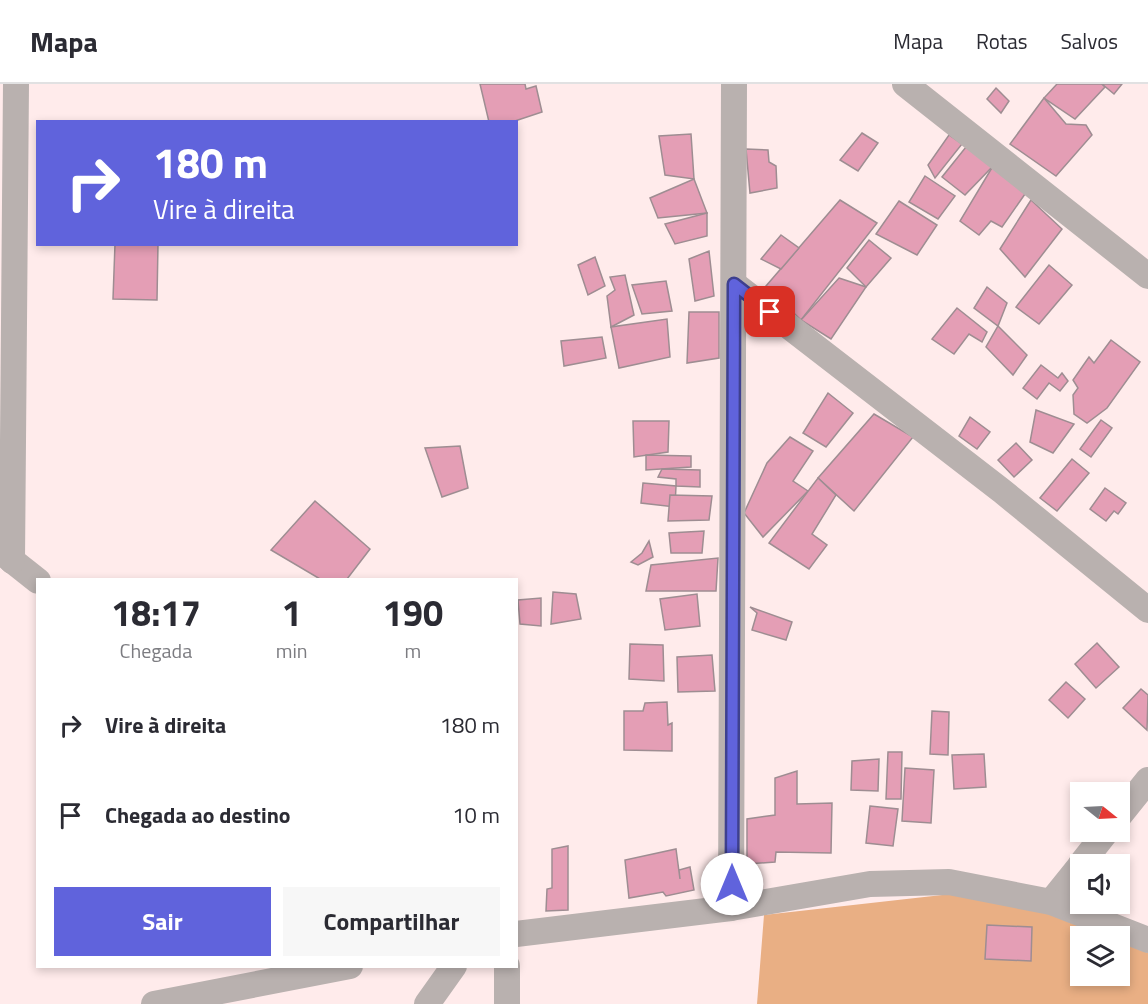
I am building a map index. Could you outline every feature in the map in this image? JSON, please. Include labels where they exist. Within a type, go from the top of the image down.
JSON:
[{"type":"street","points":[[16,84],[6,556],[36,579]]},
{"type":"street","points":[[731,908],[734,84]]},
{"type":"street","points":[[905,84],[1148,276]]},
{"type":"street","points":[[734,284],[1002,491],[1148,610]]},
{"type":"street","points":[[1130,802],[1148,780]]},
{"type":"street","points":[[1089,854],[1099,842]]},
{"type":"street","points":[[1051,902],[1070,879]]},
{"type":"street","points":[[518,934],[731,908],[870,884],[949,882],[1051,902],[1148,940]]},
{"type":"street","points":[[154,1004],[340,968]]},
{"type":"street","points":[[427,1004],[453,968]]},
{"type":"street","points":[[507,968],[507,1004]]},
{"type":"shaded area","points":[[951,894],[1041,911],[1079,926],[1070,926],[1070,986],[1130,986],[1130,946],[1148,953],[1148,1004],[757,1004],[764,915]]},
{"type":"building","points":[[480,84],[525,84],[526,89],[536,86],[542,112],[518,120],[489,120]]},
{"type":"building","points":[[1057,84],[1102,84],[1105,87],[1075,119],[1044,98]]},
{"type":"building","points":[[1102,84],[1122,84],[1114,94]]},
{"type":"building","points":[[996,88],[1009,101],[1001,113],[987,99]]},
{"type":"building","points":[[1044,98],[1066,124],[1086,125],[1092,135],[1056,176],[1010,144]]},
{"type":"building","points":[[862,133],[878,143],[858,171],[840,160]]},
{"type":"building","points":[[691,134],[694,179],[665,175],[659,136]]},
{"type":"building","points":[[949,135],[962,144],[935,178],[928,165]]},
{"type":"building","points":[[966,147],[993,166],[965,195],[942,177]]},
{"type":"building","points":[[746,149],[768,150],[769,162],[776,166],[777,188],[750,193]]},
{"type":"building","points":[[993,166],[1025,194],[1002,227],[991,221],[979,235],[960,221]]},
{"type":"building","points":[[925,176],[955,196],[938,219],[909,202]]},
{"type":"building","points":[[694,179],[707,213],[658,218],[650,198]]},
{"type":"building","points":[[840,200],[877,223],[801,320],[766,286]]},
{"type":"building","points":[[1031,200],[1062,229],[1025,277],[1000,249]]},
{"type":"building","points":[[899,201],[937,225],[917,255],[876,234]]},
{"type":"building","points":[[707,213],[707,236],[675,244],[665,224]]},
{"type":"building","points":[[781,235],[799,248],[781,269],[761,259]]},
{"type":"building","points":[[869,240],[891,258],[866,287],[847,268]]},
{"type":"building","points":[[115,246],[158,246],[157,300],[113,299]]},
{"type":"building","points":[[709,251],[714,296],[695,301],[689,259]]},
{"type":"building","points":[[595,257],[605,286],[588,295],[578,265]]},
{"type":"building","points":[[1049,265],[1072,285],[1039,324],[1016,307]]},
{"type":"building","points":[[625,275],[634,315],[611,327],[607,296],[615,290],[610,277]]},
{"type":"building","points":[[839,278],[866,287],[831,339],[801,320]]},
{"type":"building","points":[[666,281],[672,311],[642,314],[632,285]]},
{"type":"building","points":[[987,287],[1007,303],[998,326],[974,308]]},
{"type":"building","points":[[957,308],[987,332],[982,342],[969,334],[954,354],[932,339]]},
{"type":"building","points":[[689,312],[719,312],[719,358],[687,363]]},
{"type":"building","points":[[667,319],[670,357],[619,368],[611,327]]},
{"type":"building","points":[[998,326],[1027,355],[1013,375],[986,347]]},
{"type":"building","points":[[602,337],[606,358],[564,366],[561,341]]},
{"type":"building","points":[[1111,340],[1140,362],[1107,408],[1087,423],[1074,414],[1073,395],[1078,388],[1073,380],[1089,357],[1094,363]]},
{"type":"building","points":[[1041,365],[1058,378],[1062,373],[1068,381],[1060,391],[1049,383],[1037,399],[1023,388]]},
{"type":"building","points":[[828,393],[853,413],[826,447],[803,433]]},
{"type":"building","points":[[1036,410],[1074,424],[1053,453],[1030,442]]},
{"type":"building","points":[[874,414],[913,437],[854,511],[818,478]]},
{"type":"building","points":[[970,417],[990,432],[977,449],[959,436]]},
{"type":"building","points":[[1101,420],[1112,428],[1091,457],[1080,449]]},
{"type":"building","points":[[633,421],[669,421],[668,452],[634,457]]},
{"type":"building","points":[[790,437],[813,451],[793,481],[808,491],[763,537],[744,513],[767,463]]},
{"type":"building","points":[[1016,443],[1032,460],[1014,477],[998,460]]},
{"type":"building","points":[[460,446],[468,488],[442,497],[425,448]]},
{"type":"building","points":[[646,455],[691,456],[691,467],[646,470]]},
{"type":"building","points":[[1072,459],[1089,473],[1057,511],[1040,498]]},
{"type":"building","points":[[662,469],[700,470],[700,487],[676,486],[676,479],[658,477]]},
{"type":"building","points":[[818,478],[836,495],[812,534],[827,545],[809,569],[769,543]]},
{"type":"building","points":[[643,483],[676,486],[675,507],[641,503]]},
{"type":"building","points":[[1105,488],[1126,503],[1118,514],[1114,511],[1106,521],[1090,509]]},
{"type":"building","points":[[670,495],[712,496],[709,520],[668,521]]},
{"type":"building","points":[[315,501],[370,549],[348,578],[318,578],[271,550]]},
{"type":"building","points":[[704,531],[702,553],[671,553],[669,533]]},
{"type":"building","points":[[649,541],[653,557],[638,565],[631,562],[642,553]]},
{"type":"building","points":[[718,558],[716,591],[646,591],[651,565]]},
{"type":"building","points":[[553,592],[576,594],[581,619],[551,624]]},
{"type":"building","points":[[697,594],[700,626],[665,630],[660,599]]},
{"type":"building","points":[[541,598],[541,626],[520,624],[518,600]]},
{"type":"building","points":[[750,607],[792,622],[786,640],[752,630],[757,613]]},
{"type":"building","points":[[1097,643],[1119,667],[1096,688],[1075,664]]},
{"type":"building","points":[[630,644],[663,645],[664,681],[629,679]]},
{"type":"building","points":[[712,655],[715,691],[678,692],[677,657]]},
{"type":"building","points":[[1066,682],[1085,699],[1068,718],[1049,700]]},
{"type":"building","points":[[1141,689],[1148,695],[1147,730],[1123,708]]},
{"type":"building","points":[[667,702],[668,725],[672,723],[672,751],[624,750],[624,711],[643,711],[645,703]]},
{"type":"building","points":[[932,711],[949,712],[948,755],[930,754]]},
{"type":"building","points":[[888,752],[902,752],[901,799],[886,799]]},
{"type":"building","points":[[984,754],[986,787],[954,789],[952,755]]},
{"type":"building","points":[[879,759],[878,791],[851,790],[852,761]]},
{"type":"building","points":[[905,768],[934,770],[931,823],[902,821]]},
{"type":"building","points":[[797,771],[797,804],[832,803],[831,853],[776,852],[775,862],[747,864],[747,819],[775,815],[775,778]]},
{"type":"building","points":[[870,806],[898,809],[893,846],[866,843]]},
{"type":"building","points":[[568,846],[568,910],[546,911],[547,889],[552,888],[552,849]]},
{"type":"building","points":[[676,849],[680,879],[679,870],[690,867],[694,890],[666,896],[663,892],[629,898],[625,860]]},
{"type":"building","points":[[987,925],[1032,927],[1031,961],[985,959]]},
{"type":"route","points":[[732,884],[734,284],[770,312]]}]
